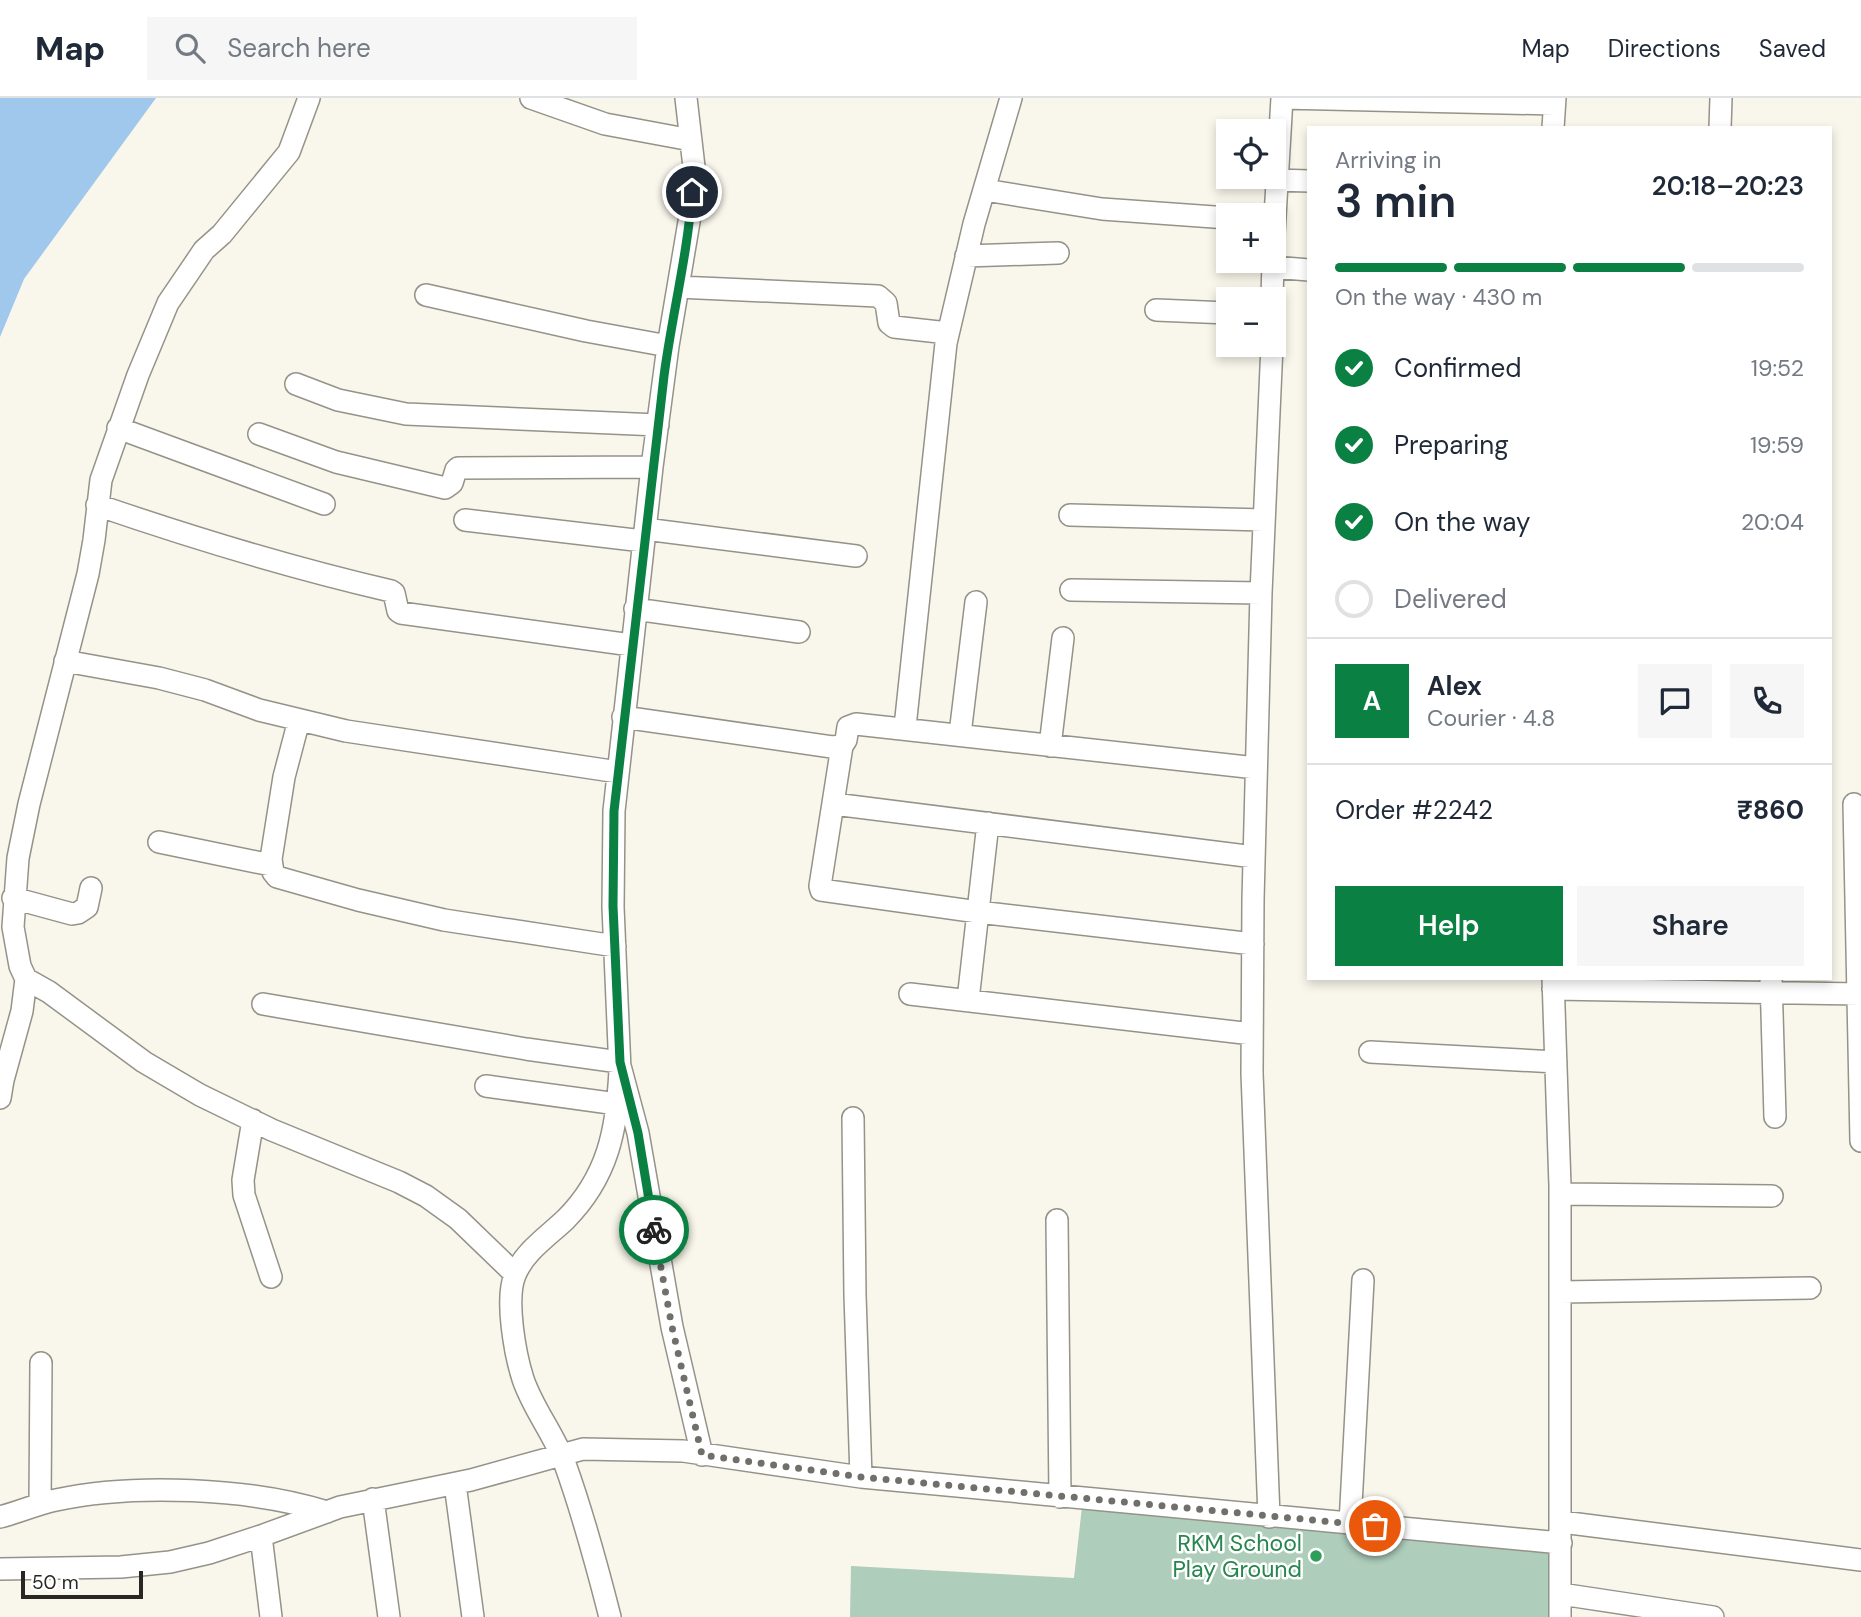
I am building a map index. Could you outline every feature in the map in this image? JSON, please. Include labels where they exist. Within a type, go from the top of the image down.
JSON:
[{"type":"street","points":[[0,1098],[22,1011],[26,979],[15,948],[13,898],[18,858],[29,804],[88,574],[101,480],[118,428],[168,303],[204,250],[222,234],[289,152],[309,98]]},
{"type":"street","points":[[531,98],[605,124],[691,140]]},
{"type":"street","points":[[610,1617],[561,1454],[523,1378],[511,1318],[511,1290],[515,1274],[525,1258],[586,1197],[599,1175],[608,1154],[617,1104],[620,1062],[612,852],[623,717],[652,467],[668,346],[691,216],[694,167],[686,98]]},
{"type":"street","points":[[905,727],[948,333],[1011,98]]},
{"type":"street","points":[[1280,119],[1282,98],[1555,101],[1553,126]]},
{"type":"street","points":[[1720,126],[1721,98]]},
{"type":"street","points":[[1286,180],[1307,181]]},
{"type":"street","points":[[985,190],[1102,209],[1216,217]]},
{"type":"street","points":[[967,256],[1058,253]]},
{"type":"street","points":[[1286,266],[1307,270]]},
{"type":"street","points":[[678,287],[878,296],[886,303],[889,323],[894,327],[948,333]]},
{"type":"street","points":[[426,295],[586,331],[668,346]]},
{"type":"street","points":[[1156,310],[1216,312]]},
{"type":"street","points":[[1269,1517],[1252,1034],[1261,593],[1271,357]]},
{"type":"street","points":[[296,384],[338,400],[406,414],[658,425]]},
{"type":"street","points":[[118,428],[324,504]]},
{"type":"street","points":[[259,434],[336,462],[445,488],[452,483],[458,468],[652,467]]},
{"type":"street","points":[[97,505],[199,538],[391,591],[401,613],[631,645]]},
{"type":"street","points":[[1070,515],[1264,520]]},
{"type":"street","points":[[465,520],[856,556]]},
{"type":"street","points":[[1071,590],[1261,593]]},
{"type":"street","points":[[960,734],[976,602]]},
{"type":"street","points":[[635,609],[799,632]]},
{"type":"street","points":[[1050,746],[1063,638]]},
{"type":"street","points":[[65,661],[159,678],[299,720],[346,731],[618,772]]},
{"type":"street","points":[[623,717],[842,746]]},
{"type":"street","points":[[299,720],[284,776],[271,865],[277,877],[388,907],[489,928],[615,946]]},
{"type":"street","points":[[1253,944],[978,912],[821,890],[820,886],[842,746],[851,724],[905,727],[1256,768]]},
{"type":"street","points":[[834,804],[1254,856]]},
{"type":"street","points":[[1854,804],[1861,1140]]},
{"type":"street","points":[[968,1000],[988,823]]},
{"type":"street","points":[[159,842],[271,865]]},
{"type":"street","points":[[13,898],[78,914],[87,907],[90,888]]},
{"type":"street","points":[[26,979],[49,992],[144,1062],[200,1095],[253,1121],[399,1182],[426,1196],[458,1219],[515,1274]]},
{"type":"street","points":[[1560,1617],[1560,1194],[1553,984],[1772,986],[1859,994]]},
{"type":"street","points":[[1772,986],[1775,1118]]},
{"type":"street","points":[[910,994],[1252,1034]]},
{"type":"street","points":[[263,1004],[526,1049],[620,1062]]},
{"type":"street","points":[[1370,1052],[1556,1062]]},
{"type":"street","points":[[620,1062],[638,1133],[672,1327],[702,1455]]},
{"type":"street","points":[[486,1086],[617,1104]]},
{"type":"street","points":[[853,1118],[861,1477]]},
{"type":"street","points":[[253,1121],[243,1180],[244,1195],[271,1277]]},
{"type":"street","points":[[1560,1194],[1772,1196]]},
{"type":"street","points":[[1057,1220],[1059,1497]]},
{"type":"street","points":[[1350,1524],[1363,1280]]},
{"type":"street","points":[[1561,1292],[1810,1288]]},
{"type":"street","points":[[40,1504],[41,1363]]},
{"type":"street","points":[[0,1569],[121,1567],[170,1562],[209,1553],[373,1499],[513,1470],[561,1454],[611,1449],[683,1451],[861,1477],[1269,1517],[1350,1524],[1561,1533],[1861,1560]]},
{"type":"street","points":[[454,1484],[472,1617]]},
{"type":"street","points":[[0,1517],[59,1499],[169,1491],[264,1497],[293,1501],[327,1512]]},
{"type":"street","points":[[373,1499],[388,1617]]},
{"type":"street","points":[[261,1536],[271,1617]]},
{"type":"street","points":[[1561,1594],[1713,1617]]},
{"type":"green space","name":"RKM School Play Ground","points":[[1083,1498],[1556,1546],[1557,1617],[850,1617],[851,1566],[1074,1578]]},
{"type":"water","points":[[0,98],[156,98],[24,279],[0,337]]},
{"type":"way so far","points":[[654,1230],[672,1327],[702,1455],[861,1477],[1375,1526]]},
{"type":"place","name":"RKM School Play Ground","points":[[1316,1556]]},
{"type":"route","points":[[654,1230],[633,1108],[620,1062],[612,852],[614,811],[645,529],[668,346],[691,216],[692,192]]}]
